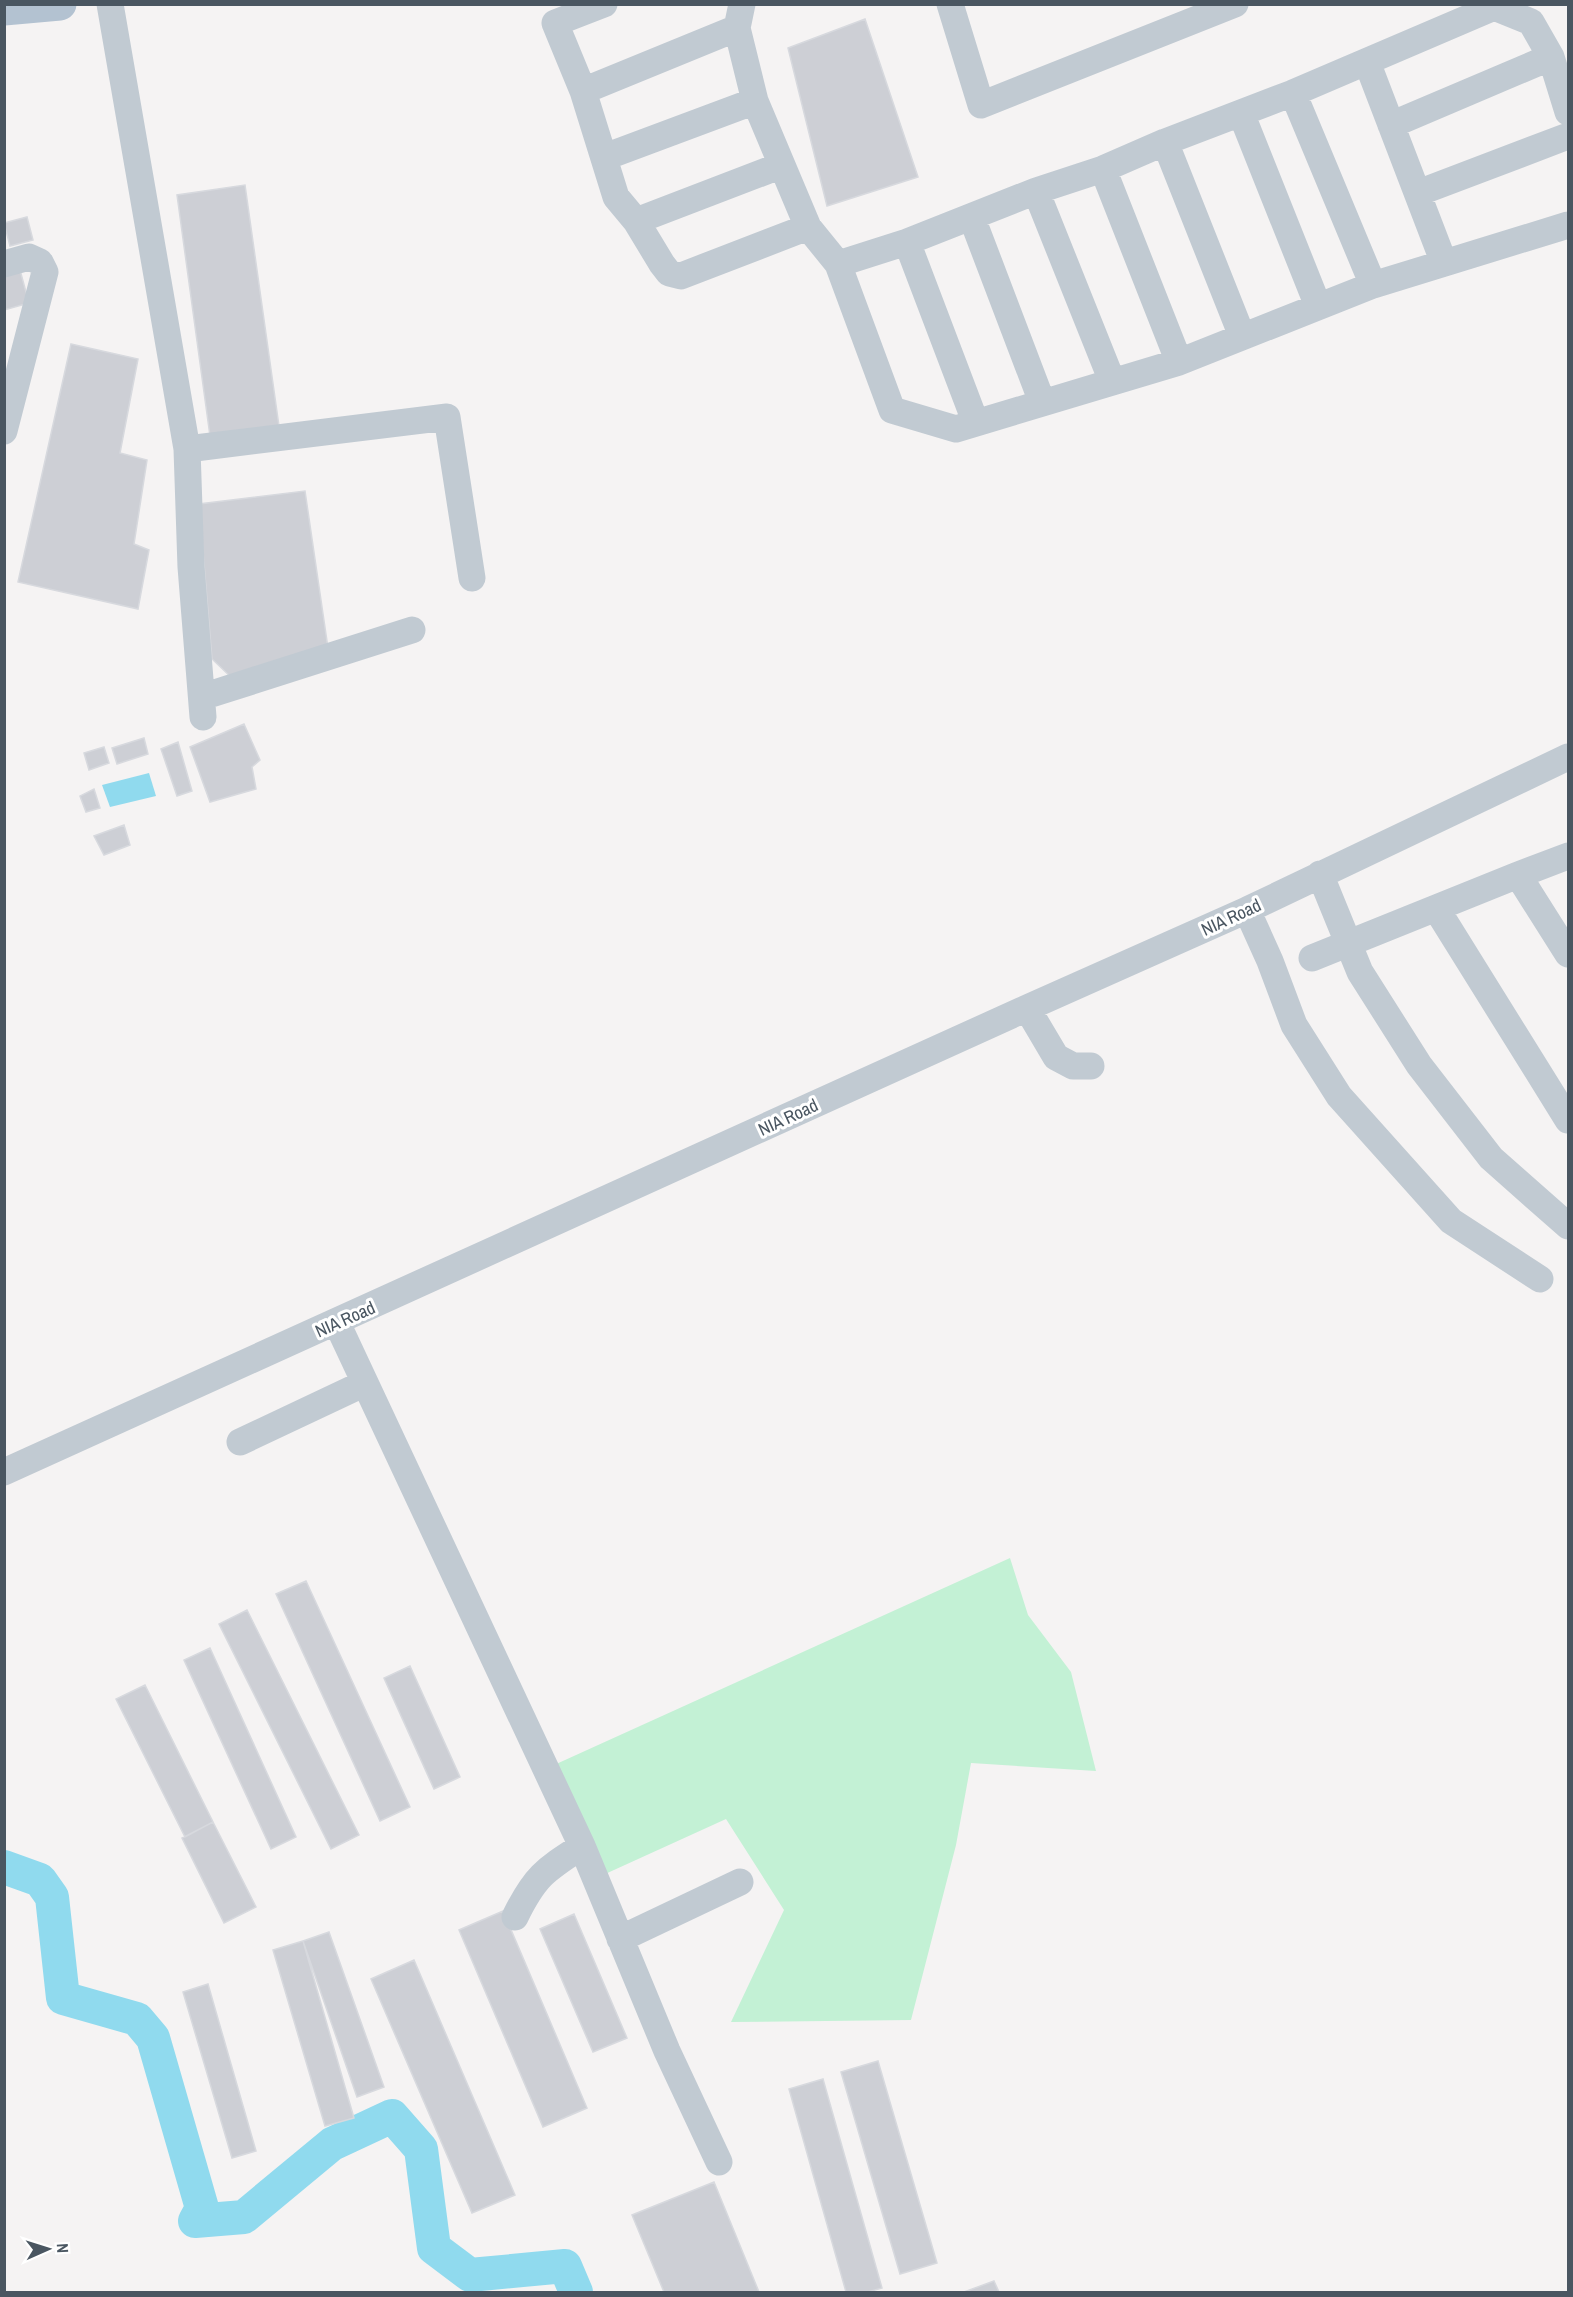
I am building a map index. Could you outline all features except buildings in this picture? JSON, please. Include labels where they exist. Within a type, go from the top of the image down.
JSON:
[{"type":"main road","points":[[4,9],[60,4]]},
{"type":"street","points":[[110,4],[187,449],[191,567],[202,707],[412,630]]},
{"type":"street","points":[[604,4],[555,22],[583,91],[616,197],[636,221],[669,273],[681,276],[808,227]]},
{"type":"street","points":[[950,4],[981,105],[1235,4]]},
{"type":"street","points":[[838,264],[907,242],[1036,191],[1103,169],[1165,142],[1293,93],[1494,7],[1531,22],[1551,57],[1569,112]]},
{"type":"street","points":[[583,91],[740,16],[755,101],[808,227],[838,264],[892,410],[956,429],[975,421],[1179,362],[1373,285],[1569,225]]},
{"type":"street","points":[[1391,125],[1551,57]]},
{"type":"street","points":[[1367,62],[1444,263]]},
{"type":"street","points":[[1293,93],[1373,285]]},
{"type":"street","points":[[605,157],[755,101]]},
{"type":"street","points":[[1241,113],[1318,306]]},
{"type":"street","points":[[1418,193],[1569,136]]},
{"type":"street","points":[[1165,142],[1242,336]]},
{"type":"street","points":[[636,221],[782,165]]},
{"type":"street","points":[[1103,169],[1179,362]]},
{"type":"street","points":[[1036,191],[1112,381]]},
{"type":"street","points":[[972,218],[1042,402]]},
{"type":"street","points":[[907,242],[975,421]]},
{"type":"street","points":[[4,264],[29,257],[40,262],[45,272],[6,417]]},
{"type":"street","points":[[187,449],[447,417],[472,578]]},
{"type":"street","name":"NIA Road","points":[[4,1473],[1026,1008],[1247,910],[1569,757]]},
{"type":"street","points":[[1312,958],[1518,874],[1569,856]]},
{"type":"street","points":[[1320,874],[1360,972],[1419,1065],[1491,1158],[1569,1226]]},
{"type":"street","points":[[1518,874],[1569,954]]},
{"type":"street","points":[[1436,908],[1569,1120]]},
{"type":"street","points":[[1247,910],[1270,961],[1294,1025],[1339,1096],[1451,1221],[1540,1279]]},
{"type":"street","points":[[1026,1008],[1056,1057],[1073,1065],[1091,1066]]},
{"type":"street","points":[[337,1323],[582,1846],[667,2051],[719,2162]]},
{"type":"street","points":[[240,1442],[365,1383]]},
{"type":"street","points":[[516,1917],[527,1892],[544,1871],[582,1846]]},
{"type":"street","points":[[620,1939],[740,1882]]},
{"type":"green space","points":[[1010,1558],[1028,1615],[1071,1672],[1096,1771],[971,1763],[956,1845],[911,2020],[731,2022],[784,1910],[726,1819],[592,1880],[543,1770]]},
{"type":"water","points":[[149,773],[156,796],[110,807],[102,785]]},
{"type":"waterway","points":[[4,1867],[40,1880],[52,1897],[63,1998],[137,2019],[153,2038],[202,2208],[195,2221],[244,2217],[332,2144],[392,2116],[421,2149],[434,2248],[470,2275],[565,2266],[576,2292]]}]
